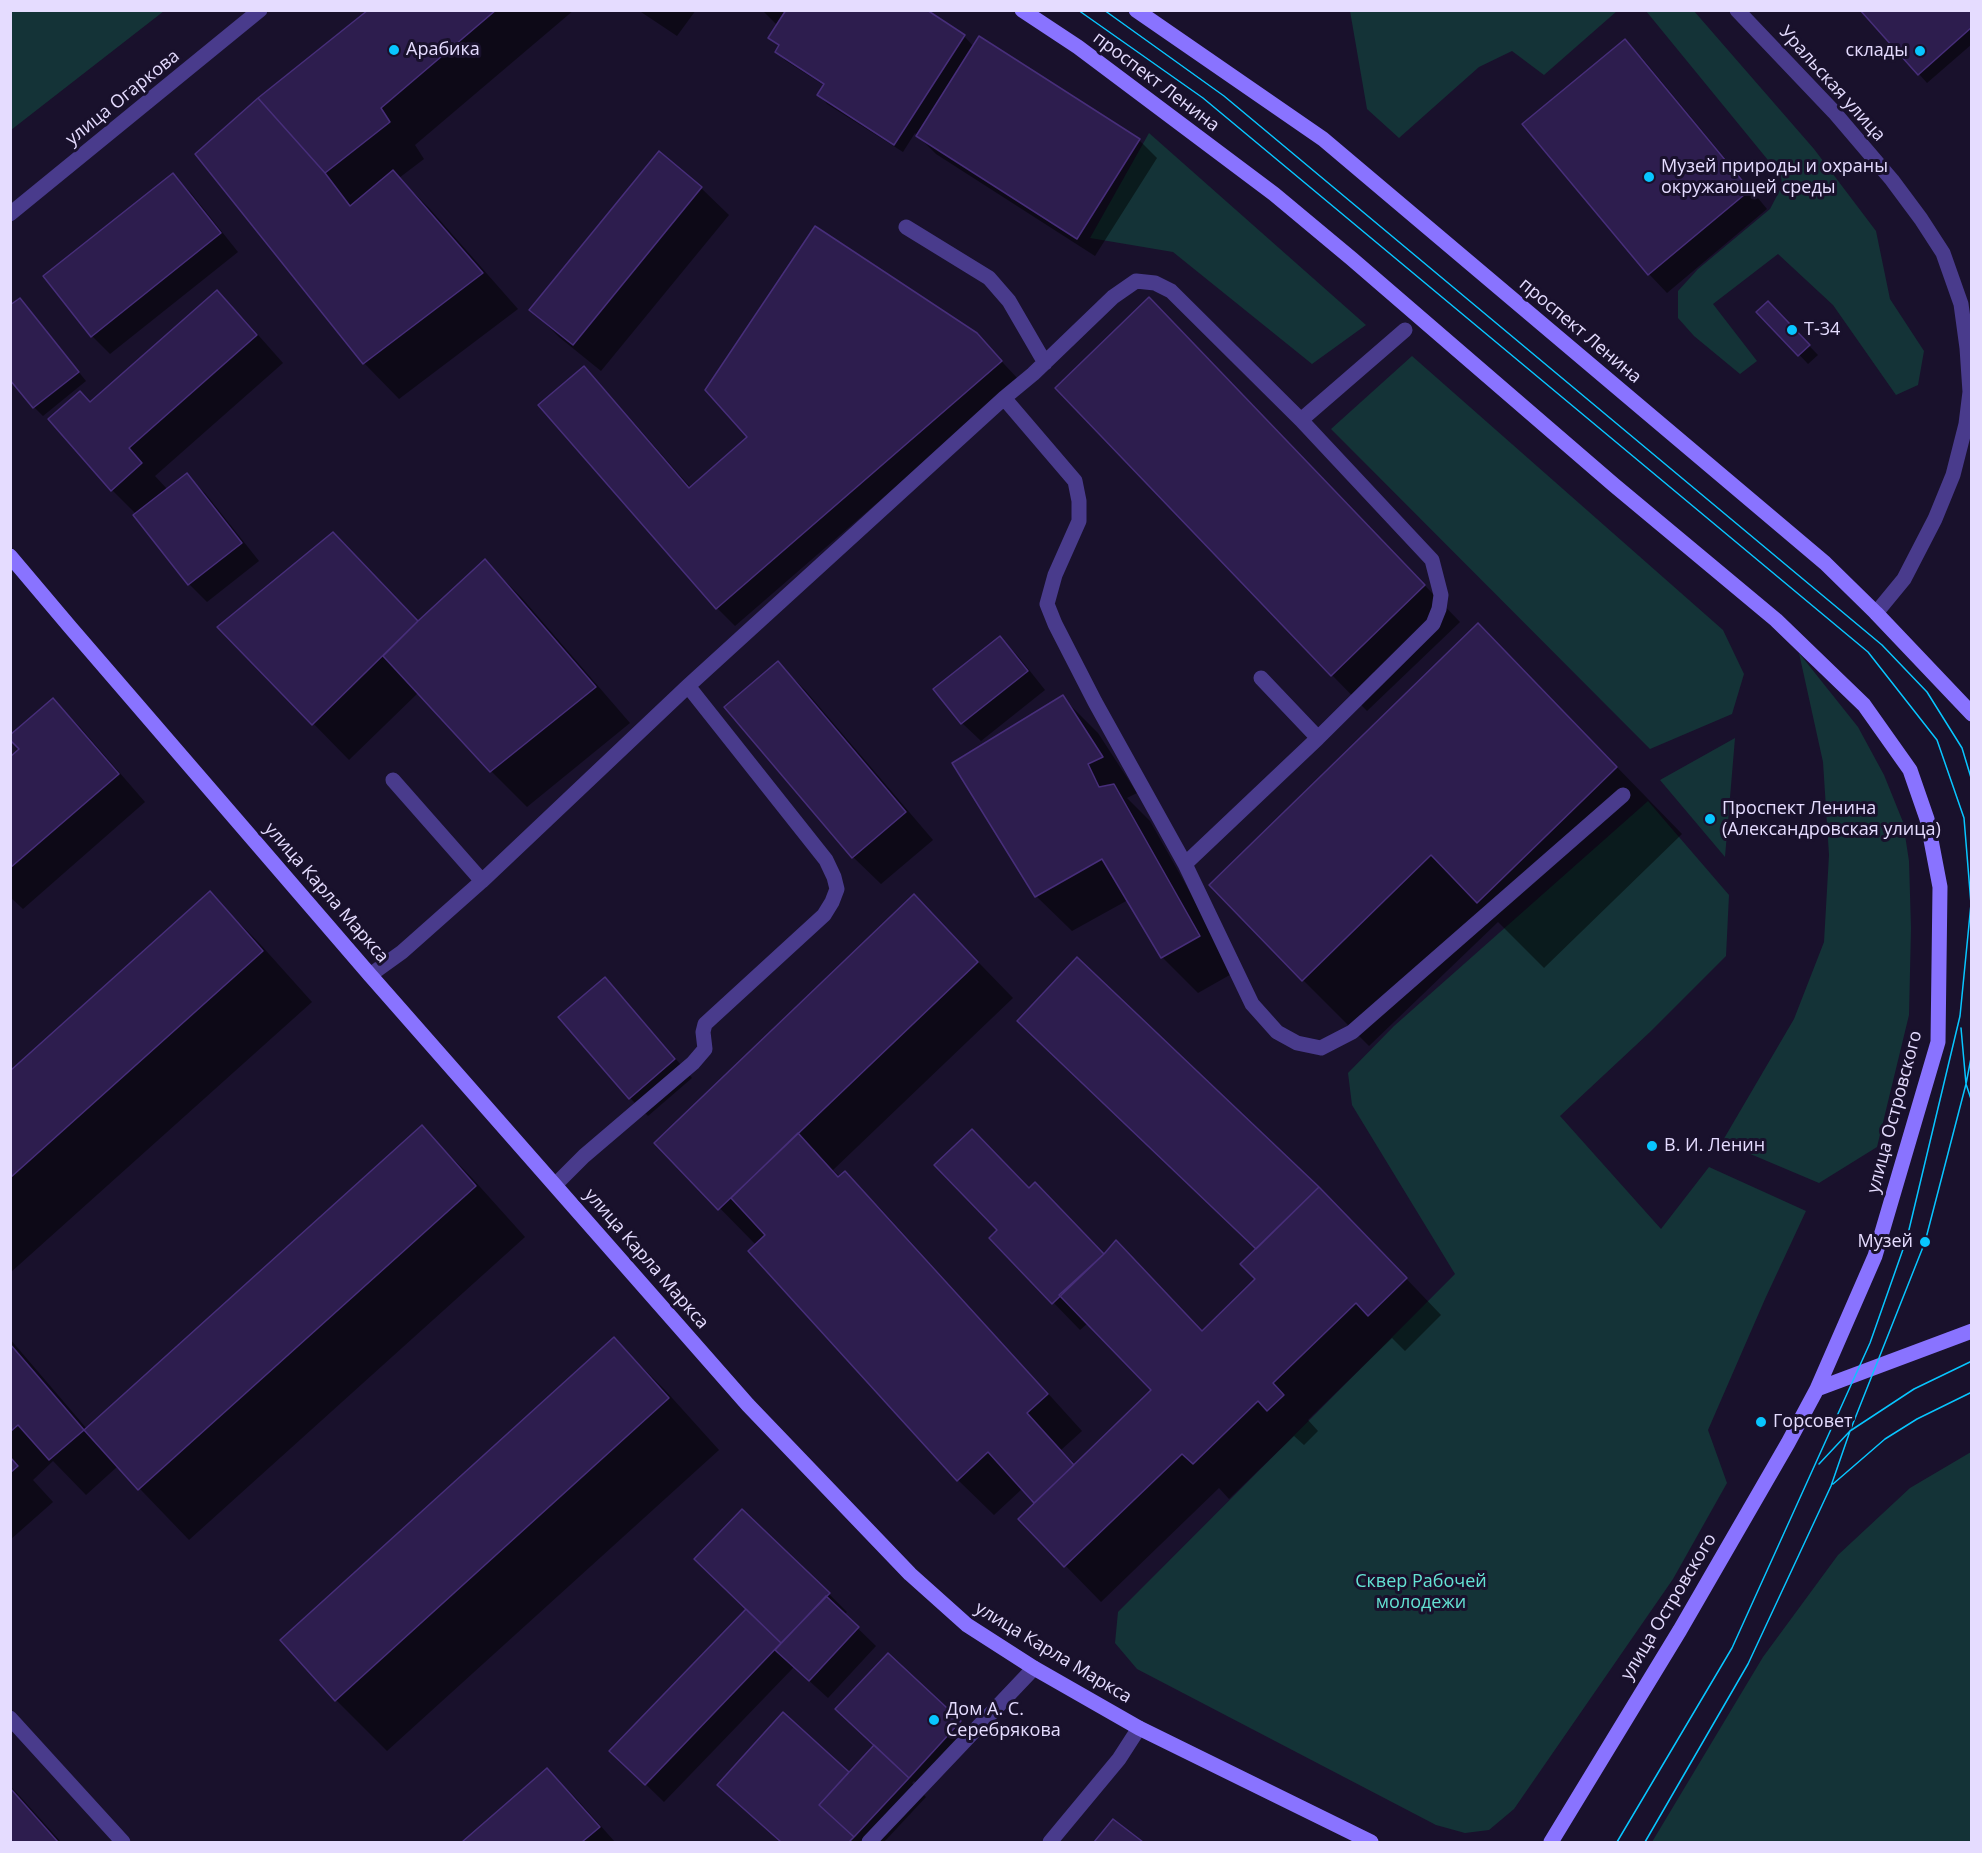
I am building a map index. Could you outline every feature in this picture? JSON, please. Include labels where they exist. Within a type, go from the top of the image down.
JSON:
[{"type":"main road","name":"проспект Ленина","points":[[1022,10],[1078,47],[1274,194],[1614,485],[1776,620],[1864,705]]},
{"type":"main road","name":"проспект Ленина","points":[[1136,10],[1323,139],[1816,555],[1876,613],[1971,714]]},
{"type":"main road","name":"улица Карла Маркса","points":[[10,556],[370,975],[748,1405],[910,1574],[967,1625],[1034,1668],[1139,1728],[1371,1842]]},
{"type":"main road","name":"улица Островского","points":[[1551,1842],[1680,1630],[1817,1389],[1875,1256],[1938,1042],[1940,887],[1927,819],[1910,770],[1864,705]]},
{"type":"main road","points":[[1817,1389],[1971,1331]]},
{"type":"street","name":"улица Огаркова","points":[[10,214],[260,10]]},
{"type":"street","name":"Уральская улица","points":[[1737,10],[1834,112],[1898,188],[1943,253],[1966,303],[1970,392],[1966,424],[1953,475],[1935,519],[1904,579],[1876,613]]},
{"type":"street","points":[[906,227],[989,278],[1009,302],[1045,363]]},
{"type":"street","points":[[370,975],[402,952],[482,881],[688,686],[1045,363],[1113,297],[1136,281],[1155,283],[1171,291],[1301,420],[1432,560],[1441,595],[1433,624],[1318,738],[1185,864]]},
{"type":"street","points":[[1301,420],[1406,330]]},
{"type":"street","points":[[1004,398],[1075,482],[1079,501],[1079,520],[1055,575],[1047,604],[1055,624],[1095,702],[1185,864],[1252,1004],[1276,1032],[1297,1043],[1322,1048],[1352,1032],[1623,795]]},
{"type":"street","points":[[1261,678],[1318,738]]},
{"type":"street","points":[[555,1185],[584,1156],[693,1063],[705,1049],[703,1032],[705,1024],[824,915],[837,889],[826,860],[688,686]]},
{"type":"street","points":[[393,780],[482,881]]},
{"type":"street","points":[[869,1842],[1034,1668]]},
{"type":"street","points":[[10,1718],[123,1842]]},
{"type":"street","points":[[1050,1842],[1119,1759],[1139,1728]]},
{"type":"green space","points":[[11,10],[164,10],[164,11],[11,130]]},
{"type":"green space","points":[[1350,10],[1617,11],[1544,75],[1512,51],[1479,67],[1399,138],[1367,109]]},
{"type":"green space","points":[[1646,11],[1694,11],[1814,149],[1876,231],[1890,299],[1924,351],[1918,385],[1896,395],[1833,305],[1778,254],[1713,304],[1757,361],[1740,374],[1694,336],[1678,318],[1678,291],[1698,269],[1770,209],[1782,186],[1781,176]]},
{"type":"green space","points":[[1149,133],[1366,325],[1312,364],[1173,252],[1090,238]]},
{"type":"green space","points":[[1412,356],[1723,630],[1744,674],[1732,714],[1650,749],[1331,429]]},
{"type":"green space","points":[[1799,653],[1858,727],[1884,775],[1903,822],[1909,861],[1911,928],[1909,1015],[1877,1147],[1819,1183],[1722,1142],[1794,1019],[1824,942],[1829,855],[1823,762]]},
{"type":"green space","points":[[1735,738],[1725,857],[1660,780]]},
{"type":"green space","name":"Сквер Рабочей молодежи","points":[[1648,801],[1729,895],[1726,956],[1650,1032],[1560,1116],[1661,1229],[1709,1167],[1806,1211],[1708,1430],[1727,1483],[1673,1579],[1514,1809],[1489,1830],[1465,1833],[1436,1825],[1137,1669],[1115,1643],[1118,1612],[1455,1274],[1352,1105],[1348,1073],[1394,1026]]},
{"type":"green space","points":[[1971,1452],[1971,1842],[1652,1842],[1763,1657],[1838,1555],[1910,1488]]},
{"type":"building","points":[[368,10],[496,10],[381,108],[390,122],[325,173],[258,98]]},
{"type":"building","points":[[786,10],[927,10],[965,35],[894,145],[817,95],[824,84],[775,52],[779,45],[768,38]]},
{"type":"building","name":"склады","points":[[1860,10],[1972,10],[1972,27],[1918,75]]},
{"type":"building","points":[[979,36],[1140,139],[1077,239],[916,136]]},
{"type":"building","points":[[1625,39],[1750,190],[1648,275],[1522,124]]},
{"type":"building","points":[[258,98],[325,173],[350,206],[393,170],[483,273],[363,364],[195,154]]},
{"type":"building","points":[[659,151],[702,187],[573,345],[529,310]]},
{"type":"building","points":[[173,173],[221,233],[91,337],[43,276]]},
{"type":"building","points":[[815,226],[977,333],[1002,361],[716,609],[538,405],[584,366],[689,488],[747,437],[705,390]]},
{"type":"building","points":[[217,290],[257,335],[129,448],[142,463],[111,491],[48,419],[80,391],[90,402]]},
{"type":"building","points":[[1149,297],[1425,585],[1331,676],[1055,388]]},
{"type":"building","points":[[20,298],[79,372],[33,408],[10,380],[10,305]]},
{"type":"building","points":[[1768,301],[1810,345],[1798,356],[1756,312]]},
{"type":"building","points":[[187,473],[242,543],[188,585],[133,515]]},
{"type":"building","points":[[333,532],[418,621],[312,725],[217,627]]},
{"type":"building","points":[[485,559],[596,687],[490,772],[383,656]]},
{"type":"building","points":[[1478,623],[1617,767],[1477,903],[1431,855],[1302,981],[1209,885]]},
{"type":"building","points":[[1000,636],[1028,671],[961,724],[933,689]]},
{"type":"building","points":[[778,661],[906,812],[852,858],[724,707]]},
{"type":"building","points":[[1063,695],[1103,757],[1088,764],[1099,787],[1114,784],[1200,936],[1161,958],[1102,859],[1035,897],[952,763]]},
{"type":"building","points":[[53,698],[119,774],[10,868],[10,757],[19,749],[10,740],[10,735]]},
{"type":"building","points":[[210,891],[263,951],[10,1178],[10,1071]]},
{"type":"building","points":[[914,894],[978,962],[718,1210],[654,1143]]},
{"type":"building","points":[[1077,957],[1319,1187],[1256,1249],[1017,1021]]},
{"type":"building","points":[[605,977],[675,1059],[629,1099],[558,1017]]},
{"type":"building","points":[[422,1125],[476,1186],[138,1490],[84,1430]]},
{"type":"building","points":[[972,1129],[1029,1188],[1035,1182],[1104,1254],[1052,1304],[989,1238],[997,1230],[934,1165]]},
{"type":"building","points":[[798,1133],[838,1177],[845,1171],[1048,1394],[1027,1413],[1074,1465],[1034,1503],[988,1452],[957,1481],[748,1251],[765,1235],[731,1198]]},
{"type":"building","points":[[1319,1187],[1407,1278],[1368,1316],[1356,1303],[1273,1383],[1284,1395],[1267,1411],[1258,1401],[1193,1464],[1182,1454],[1064,1567],[1018,1519],[1151,1390],[1059,1295],[1116,1240],[1202,1331],[1255,1279],[1240,1264]]},
{"type":"building","points":[[614,1337],[669,1398],[335,1701],[280,1640]]},
{"type":"building","points":[[10,1344],[84,1430],[49,1460],[18,1425],[10,1432]]},
{"type":"building","points":[[10,1457],[18,1466],[10,1473]]},
{"type":"building","points":[[742,1509],[830,1593],[781,1643],[694,1559]]},
{"type":"building","points":[[826,1596],[859,1627],[809,1681],[775,1650]]},
{"type":"building","points":[[746,1609],[781,1643],[645,1785],[609,1751]]},
{"type":"building","points":[[888,1653],[961,1721],[909,1778],[835,1709]]},
{"type":"building","points":[[783,1712],[849,1772],[819,1805],[854,1837],[849,1842],[781,1842],[717,1785]]},
{"type":"building","points":[[874,1745],[909,1778],[854,1837],[819,1805]]},
{"type":"building","points":[[547,1768],[600,1827],[582,1842],[462,1842]]},
{"type":"building","points":[[10,1788],[58,1842],[10,1842]]},
{"type":"building","points":[[1113,1819],[1143,1842],[1094,1842]]},
{"type":"tram line","points":[[1078,10],[1203,98],[1868,652],[1937,740],[1964,818],[1971,904],[1960,1016],[1907,1238],[1870,1343],[1732,1648],[1617,1842]]},
{"type":"tram line","points":[[1104,10],[1224,96],[1882,645],[1927,692],[1962,748],[1972,781]]},
{"type":"tram line","points":[[1961,1028],[1966,1084],[1972,1102]]},
{"type":"tram line","points":[[1645,1842],[1748,1664],[1831,1486],[1850,1431],[1925,1242],[1972,1053]]},
{"type":"tram line","points":[[1819,1464],[1850,1431],[1914,1389],[1972,1361]]},
{"type":"tram line","points":[[1833,1484],[1885,1439],[1917,1419],[1972,1392]]},
{"type":"place","name":"Арабика","points":[[394,50]]},
{"type":"place","name":"склады","points":[[1920,51]]},
{"type":"place","name":"Музей природы и охраны окружающей среды","points":[[1649,177]]},
{"type":"place","name":"Т-34","points":[[1792,330]]},
{"type":"place","name":"Проспект Ленина (Александровская улица)","points":[[1710,819]]},
{"type":"place","name":"В. И. Ленин","points":[[1652,1146]]},
{"type":"place","name":"Музей","points":[[1925,1242]]},
{"type":"place","name":"Горсовет","points":[[1761,1422]]},
{"type":"place","name":"Дом А. С. Серебрякова","points":[[934,1720]]}]
